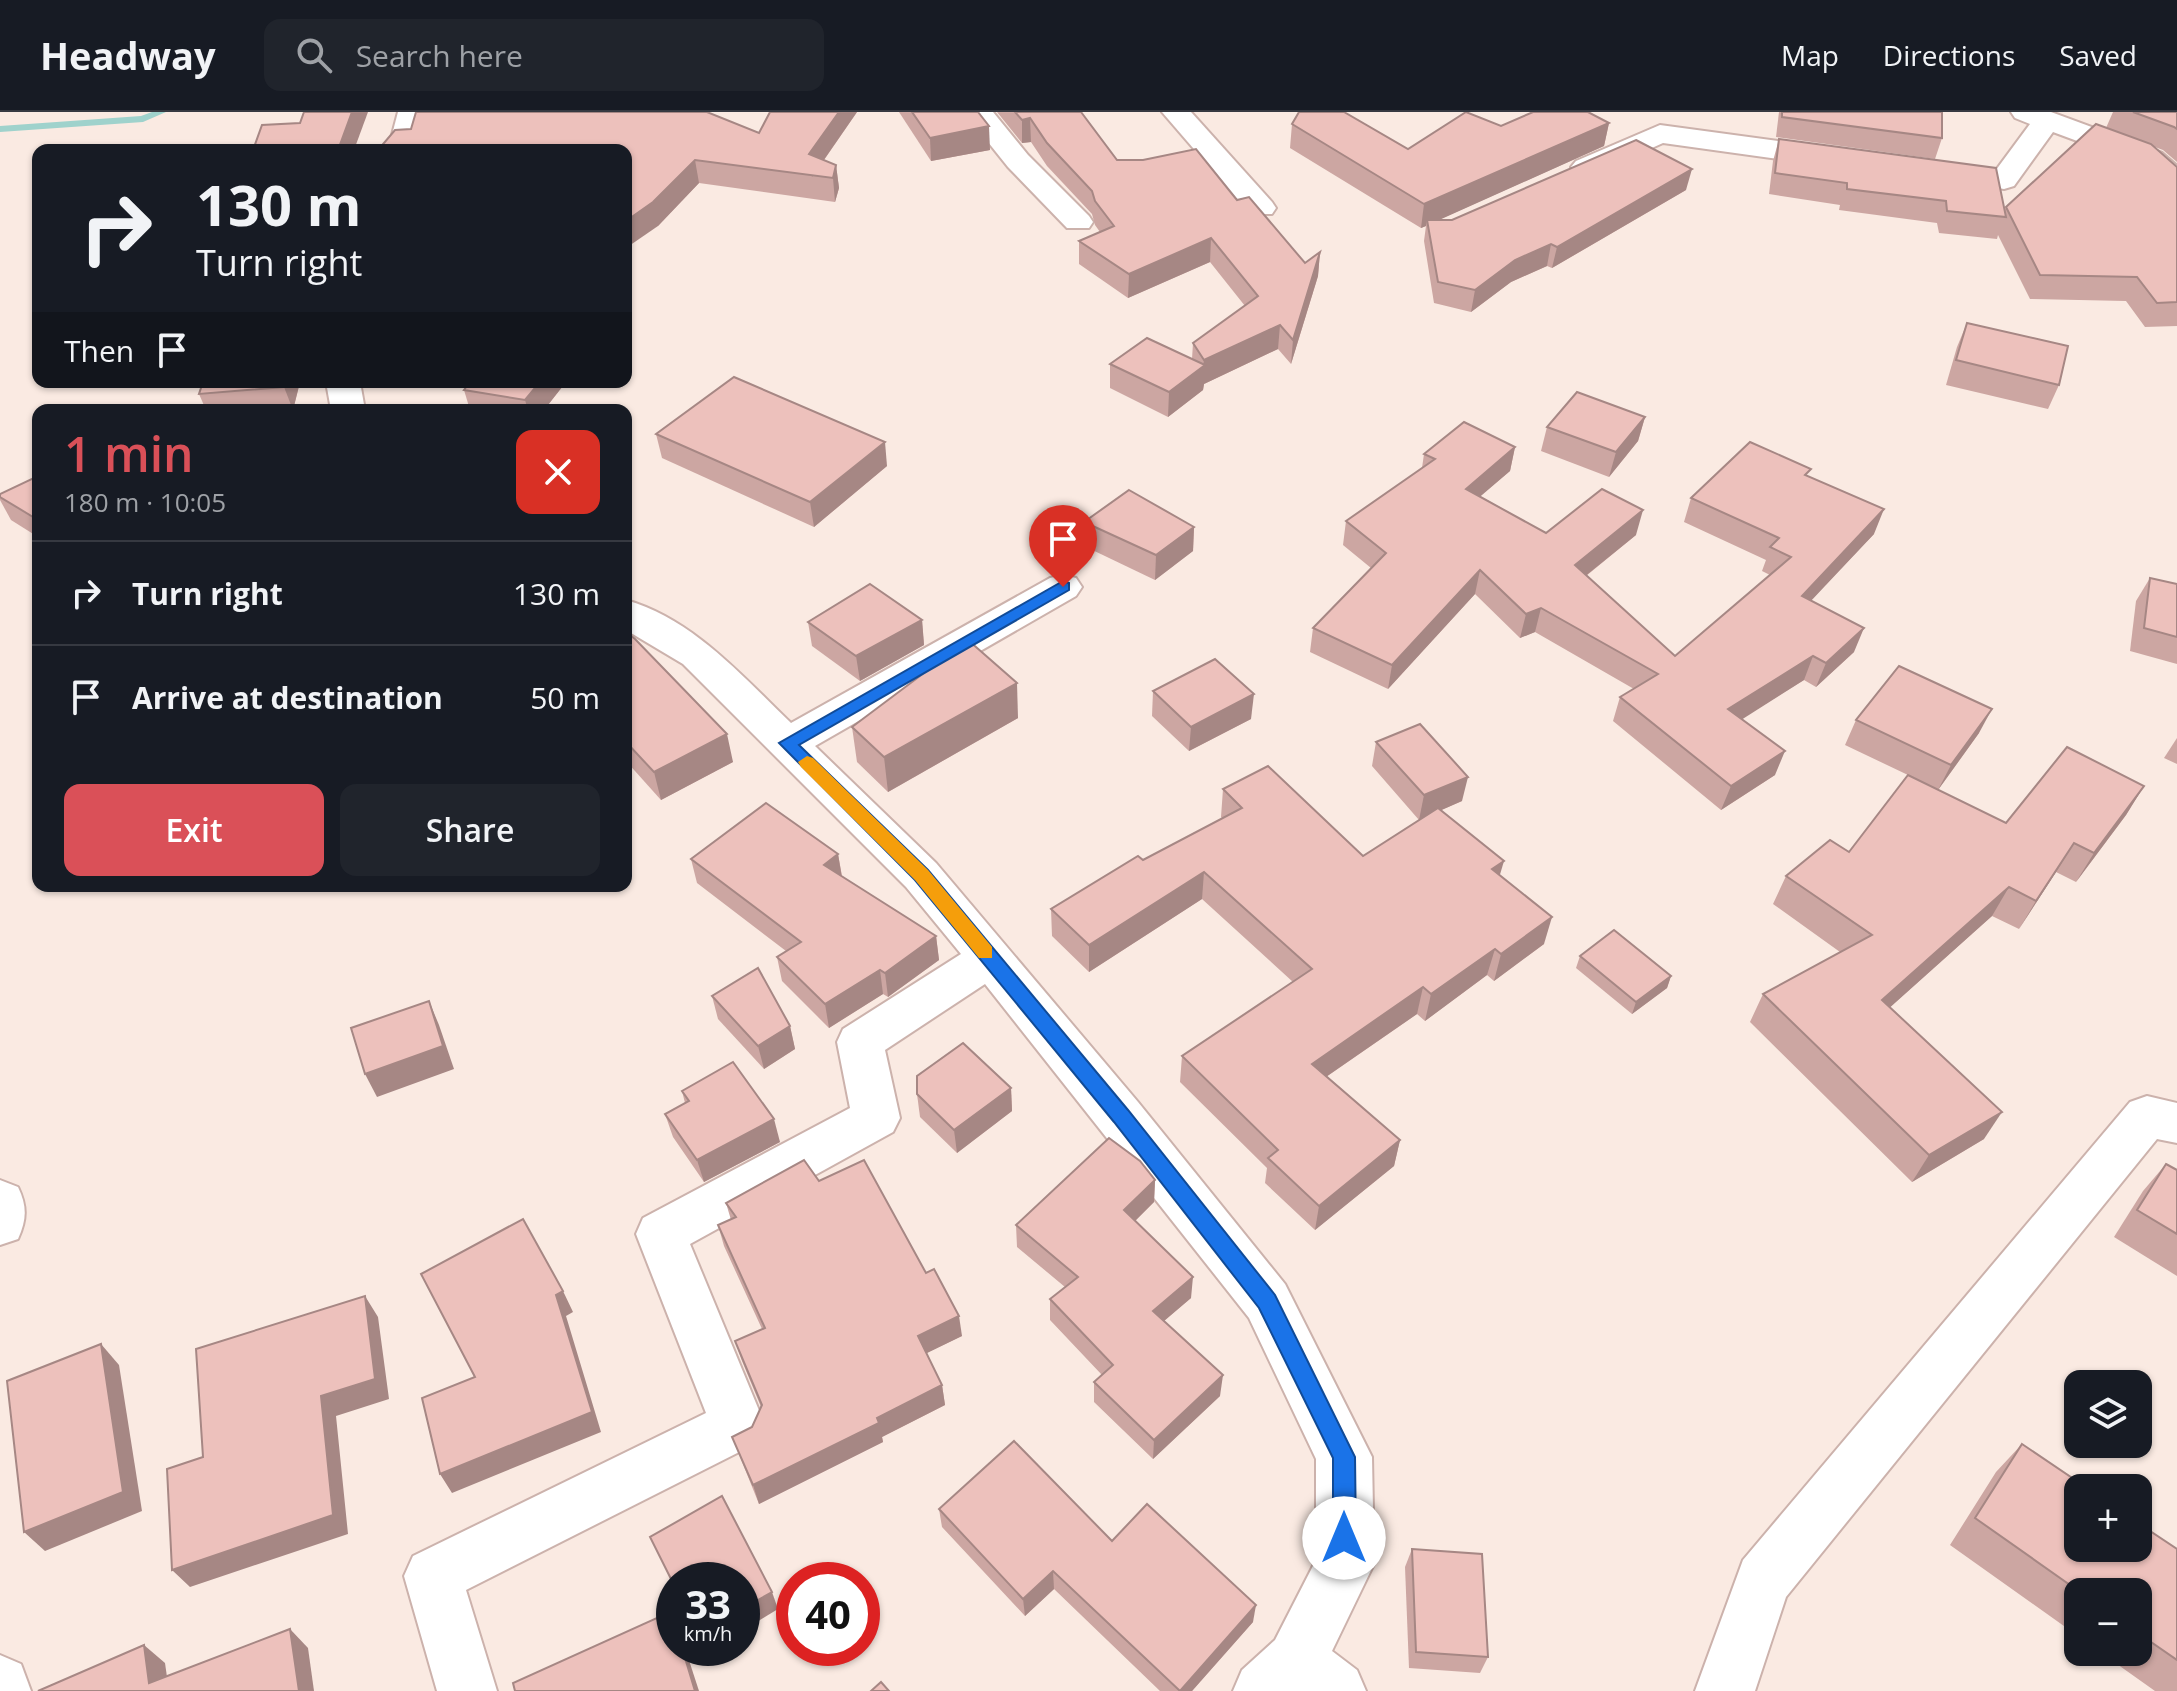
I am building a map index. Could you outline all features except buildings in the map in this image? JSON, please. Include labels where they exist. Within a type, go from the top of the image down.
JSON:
[{"type":"street","points":[[404,144],[412,112]]},
{"type":"street","points":[[978,112],[1018,161],[1078,222]]},
{"type":"street","points":[[1176,112],[1261,208]]},
{"type":"street","points":[[1910,168],[2004,180],[2036,116],[2152,159],[2177,182]]},
{"type":"street","points":[[1562,178],[1660,134],[1863,161]]},
{"type":"street","points":[[788,743],[1063,587]]},
{"type":"street","points":[[632,617],[697,655],[921,875],[1267,1301],[1344,1457],[1345,1564],[1298,1681]]},
{"type":"street","points":[[467,1691],[433,1576],[738,1425],[661,1234],[876,1118],[860,1042],[990,958]]},
{"type":"street","points":[[1725,1691],[1763,1580],[2147,1116],[2177,1123]]},
{"type":"street","points":[[0,1202],[0,1223]]},
{"type":"waterway","points":[[0,129],[143,119],[161,112]]},
{"type":"slow traffic","points":[[807,762],[921,875],[986,953]]},
{"type":"route","points":[[1063,587],[788,743],[921,875],[1121,1116],[1267,1301],[1344,1457],[1344,1538]]}]
